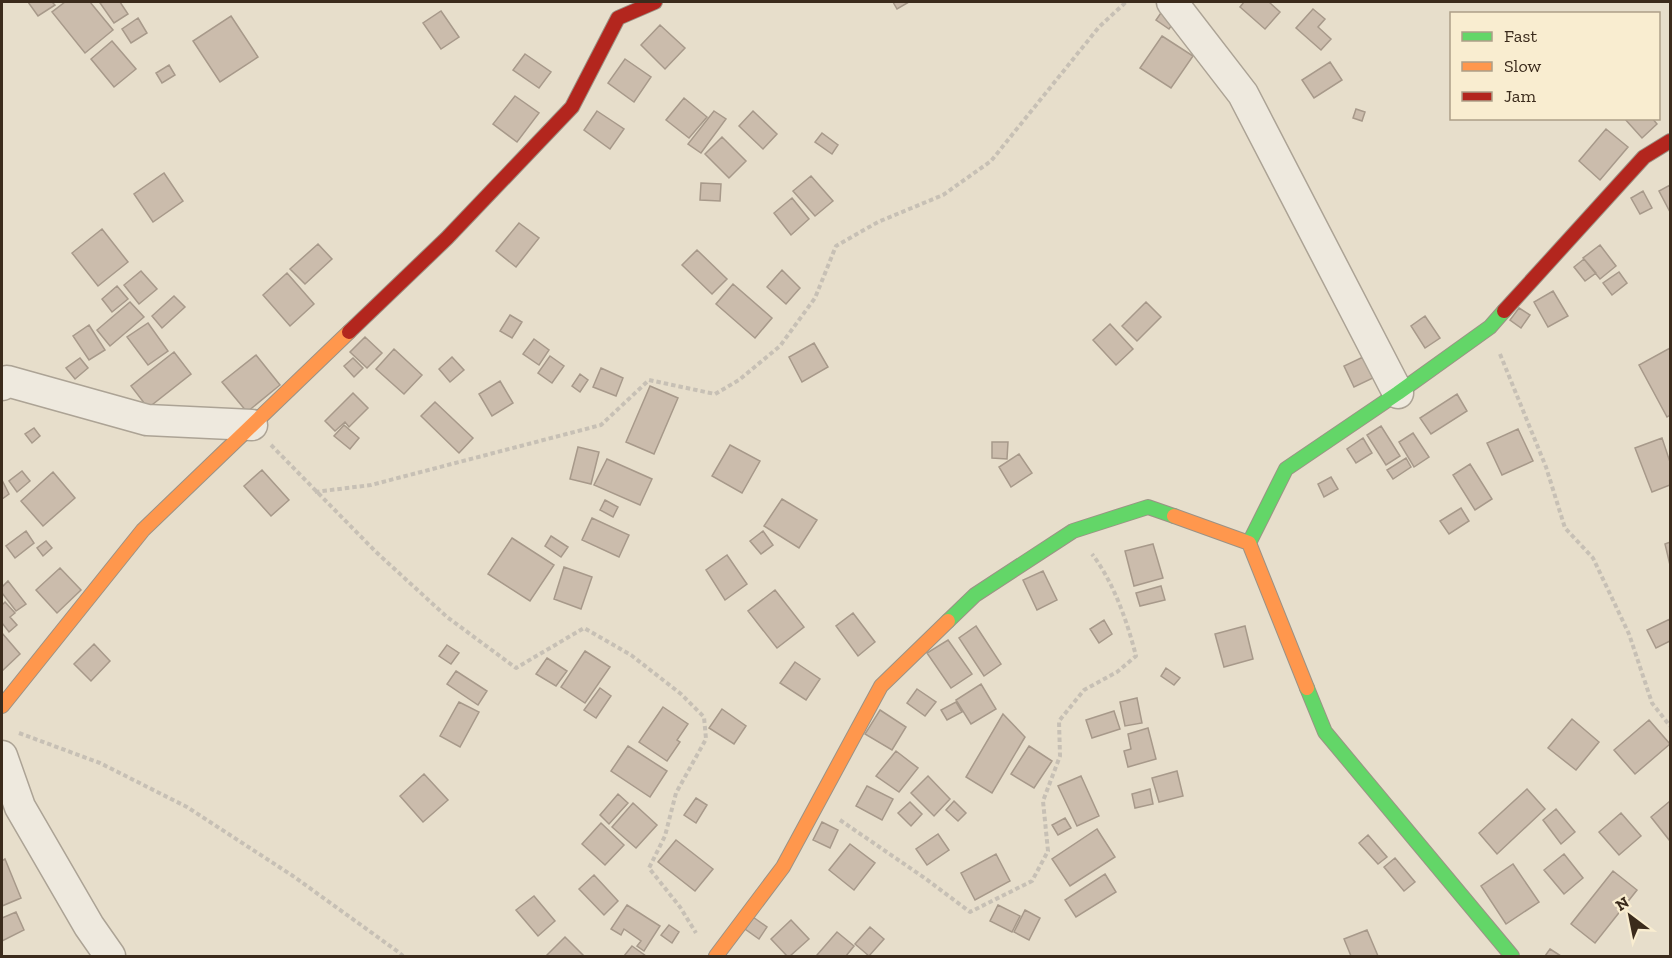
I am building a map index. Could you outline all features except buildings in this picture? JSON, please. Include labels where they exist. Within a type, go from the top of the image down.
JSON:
[{"type":"street","points":[[2,706],[143,530],[447,238],[572,106],[618,18],[655,2]]},
{"type":"street","points":[[1172,2],[1243,94],[1398,393]]},
{"type":"street","points":[[1512,957],[1325,732],[1249,543],[1286,469],[1490,327],[1644,157],[1671,141]]},
{"type":"street","points":[[2,385],[7,381],[147,420],[252,425]]},
{"type":"street","points":[[716,957],[783,867],[881,686],[975,595],[1074,531],[1148,507],[1249,543]]},
{"type":"street","points":[[7,743],[20,807],[89,926],[110,957]]},
{"type":"path","points":[[315,492],[371,485],[602,425],[649,380],[714,394],[739,380],[780,346],[815,298],[836,246],[878,222],[943,195],[991,161],[1099,27],[1126,2]]},
{"type":"path","points":[[1490,327],[1546,467],[1565,528],[1593,558],[1629,634],[1652,703],[1671,726]]},
{"type":"path","points":[[252,425],[376,552],[447,617],[516,668],[584,628],[631,655],[681,693],[704,717],[706,739],[676,793],[665,836],[649,868],[680,907],[698,937]]},
{"type":"path","points":[[817,804],[970,912],[1032,881],[1048,851],[1043,801],[1060,756],[1059,721],[1084,690],[1117,672],[1136,656],[1130,631],[1104,571],[1074,531]]},
{"type":"path","points":[[7,743],[100,763],[187,807],[293,876],[403,957]]},
{"type":"traffic: fast","points":[[1249,543],[1286,469],[1490,327],[1504,311]]},
{"type":"traffic: fast","points":[[948,621],[975,595],[1073,531],[1148,507],[1174,516]]},
{"type":"traffic: fast","points":[[1307,688],[1325,732],[1512,956]]},
{"type":"traffic: slow","points":[[2,706],[143,530],[349,332]]},
{"type":"traffic: slow","points":[[1174,516],[1249,543],[1307,688]]},
{"type":"traffic: slow","points":[[716,956],[783,867],[881,686],[948,621]]},
{"type":"traffic: jam","points":[[349,332],[447,238],[572,107],[618,18],[655,2]]},
{"type":"traffic: jam","points":[[1504,311],[1644,157],[1670,141]]}]
